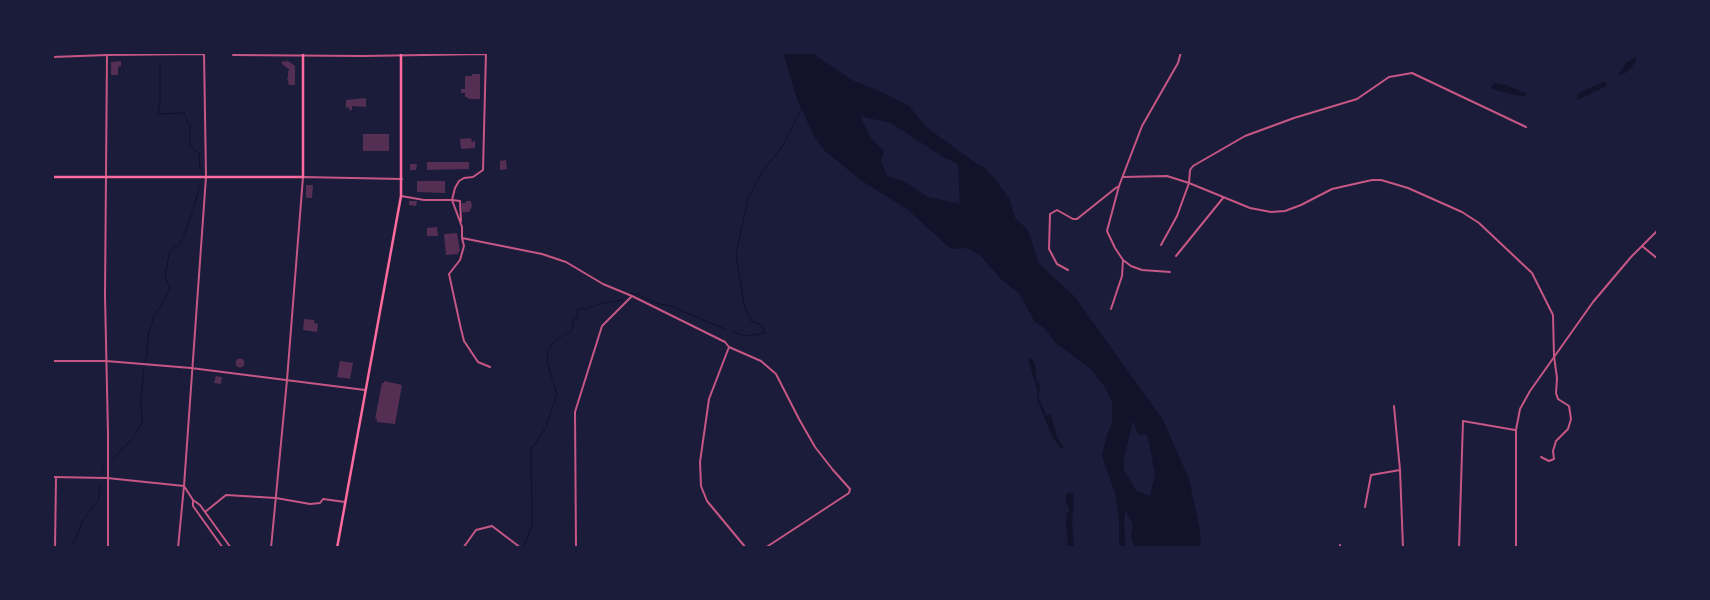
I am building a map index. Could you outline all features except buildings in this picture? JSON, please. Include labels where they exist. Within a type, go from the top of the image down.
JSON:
[{"type":"main road","points":[[52,177],[303,177],[303,54]]},
{"type":"main road","points":[[337,548],[401,196],[401,54]]},
{"type":"street","points":[[1170,272],[1142,270],[1131,266],[1123,260],[1107,231],[1119,186],[1142,126],[1178,63],[1181,52]]},
{"type":"street","points":[[52,57],[106,54],[204,53],[206,177],[178,548]]},
{"type":"street","points":[[233,54],[486,53],[483,170],[473,178],[464,178],[459,181],[454,188],[452,200],[461,224]]},
{"type":"street","points":[[106,54],[108,548]]},
{"type":"street","points":[[1161,245],[1177,216],[1189,182],[1190,170],[1193,166],[1245,136],[1294,118],[1357,99],[1389,77],[1412,73],[1526,127]]},
{"type":"street","points":[[1123,177],[1167,176],[1189,182],[1250,208],[1271,212],[1285,211],[1301,205],[1332,189],[1372,180],[1382,180],[1448,204],[1479,223],[1532,272],[1553,315],[1554,356],[1557,378],[1556,393],[1558,399],[1569,406],[1571,419],[1568,429],[1556,441],[1553,451],[1554,459],[1549,461],[1541,457]]},
{"type":"street","points":[[271,548],[288,380],[303,177],[402,179]]},
{"type":"street","points":[[1068,270],[1057,264],[1049,249],[1050,214],[1056,210],[1073,219],[1077,219],[1119,186]]},
{"type":"street","points":[[401,196],[424,200],[460,201],[464,246],[460,260],[449,274],[464,340],[478,362],[490,367]]},
{"type":"street","points":[[1176,256],[1224,198]]},
{"type":"street","points":[[1516,548],[1516,430],[1520,409],[1554,356],[1593,302],[1658,230]]},
{"type":"street","points":[[462,238],[542,254],[566,262],[603,284],[632,296],[761,361],[776,374],[815,447],[850,489],[849,492],[765,548]]},
{"type":"street","points":[[1642,246],[1658,259]]},
{"type":"street","points":[[1111,309],[1122,276],[1123,260]]},
{"type":"street","points":[[576,548],[575,412],[602,326],[632,296]]},
{"type":"street","points":[[729,346],[709,400],[700,462],[701,486],[707,501],[746,548]]},
{"type":"street","points":[[52,361],[106,361],[192,368],[366,390]]},
{"type":"street","points":[[1394,406],[1400,470],[1403,548]]},
{"type":"street","points":[[1459,548],[1463,421],[1516,430]]},
{"type":"street","points":[[1366,507],[1371,475],[1400,470]]},
{"type":"street","points":[[55,548],[54,477],[107,478],[184,486]]},
{"type":"street","points":[[184,486],[193,500],[206,512],[231,548]]},
{"type":"street","points":[[206,512],[226,495],[276,498],[310,504],[320,503],[323,499],[345,502]]},
{"type":"street","points":[[193,500],[193,506],[223,548]]},
{"type":"street","points":[[463,548],[476,530],[492,526],[521,548]]},
{"type":"shaded area","points":[[783,53],[812,53],[854,81],[909,106],[926,127],[977,164],[984,167],[1010,200],[1015,218],[1028,230],[1039,264],[1074,296],[1163,420],[1189,479],[1200,531],[1201,547],[1135,547],[1131,536],[1133,524],[1125,509],[1126,547],[1119,547],[1119,522],[1115,493],[1102,456],[1107,434],[1112,424],[1112,402],[1104,386],[1090,368],[1057,344],[1044,328],[1035,322],[1019,294],[1000,278],[980,255],[967,248],[951,249],[907,209],[862,181],[825,151],[814,136],[797,99]],"holes":[[[860,116],[891,123],[943,157],[958,164],[960,204],[928,197],[904,181],[887,176],[881,161],[884,151],[871,138]],[[1133,420],[1138,434],[1147,435],[1150,448],[1155,474],[1150,496],[1137,491],[1124,471],[1124,459]]]},
{"type":"shaded area","points":[[1636,57],[1636,61],[1630,69],[1618,75],[1627,62]]},
{"type":"shaded area","points":[[1602,82],[1606,82],[1607,86],[1577,100],[1577,94]]},
{"type":"shaded area","points":[[1494,83],[1506,85],[1527,94],[1524,96],[1499,91],[1491,88]]},
{"type":"shaded area","points":[[1029,358],[1032,358],[1036,368],[1036,380],[1039,383],[1040,389],[1039,399],[1046,415],[1051,415],[1057,437],[1064,448],[1061,449],[1052,436],[1037,399],[1037,389]]},
{"type":"shaded area","points":[[1073,492],[1072,520],[1074,547],[1068,547],[1066,514],[1069,512],[1069,508],[1066,503],[1066,494]]},
{"type":"waterway","points":[[160,62],[160,103],[158,114],[184,113],[190,127],[190,147],[199,153],[200,169]]},
{"type":"waterway","points":[[732,332],[746,336],[765,333],[763,326],[751,321],[744,305],[736,254],[748,199],[762,172],[784,144],[802,109]]},
{"type":"waterway","points":[[145,362],[148,335],[154,316],[170,288],[165,276],[170,250],[180,244],[192,214],[200,185]]},
{"type":"waterway","points":[[628,294],[637,294],[655,303],[670,306],[727,330]]},
{"type":"waterway","points":[[523,548],[532,526],[531,450],[546,427],[557,394],[547,362],[548,351],[553,343],[571,332],[573,327],[572,321],[577,318],[578,310],[623,300]]},
{"type":"waterway","points":[[113,459],[133,438],[142,423],[141,400],[144,368]]},
{"type":"waterway","points":[[102,474],[103,466]]},
{"type":"waterway","points":[[69,548],[74,542],[83,520],[98,500],[101,485]]}]
